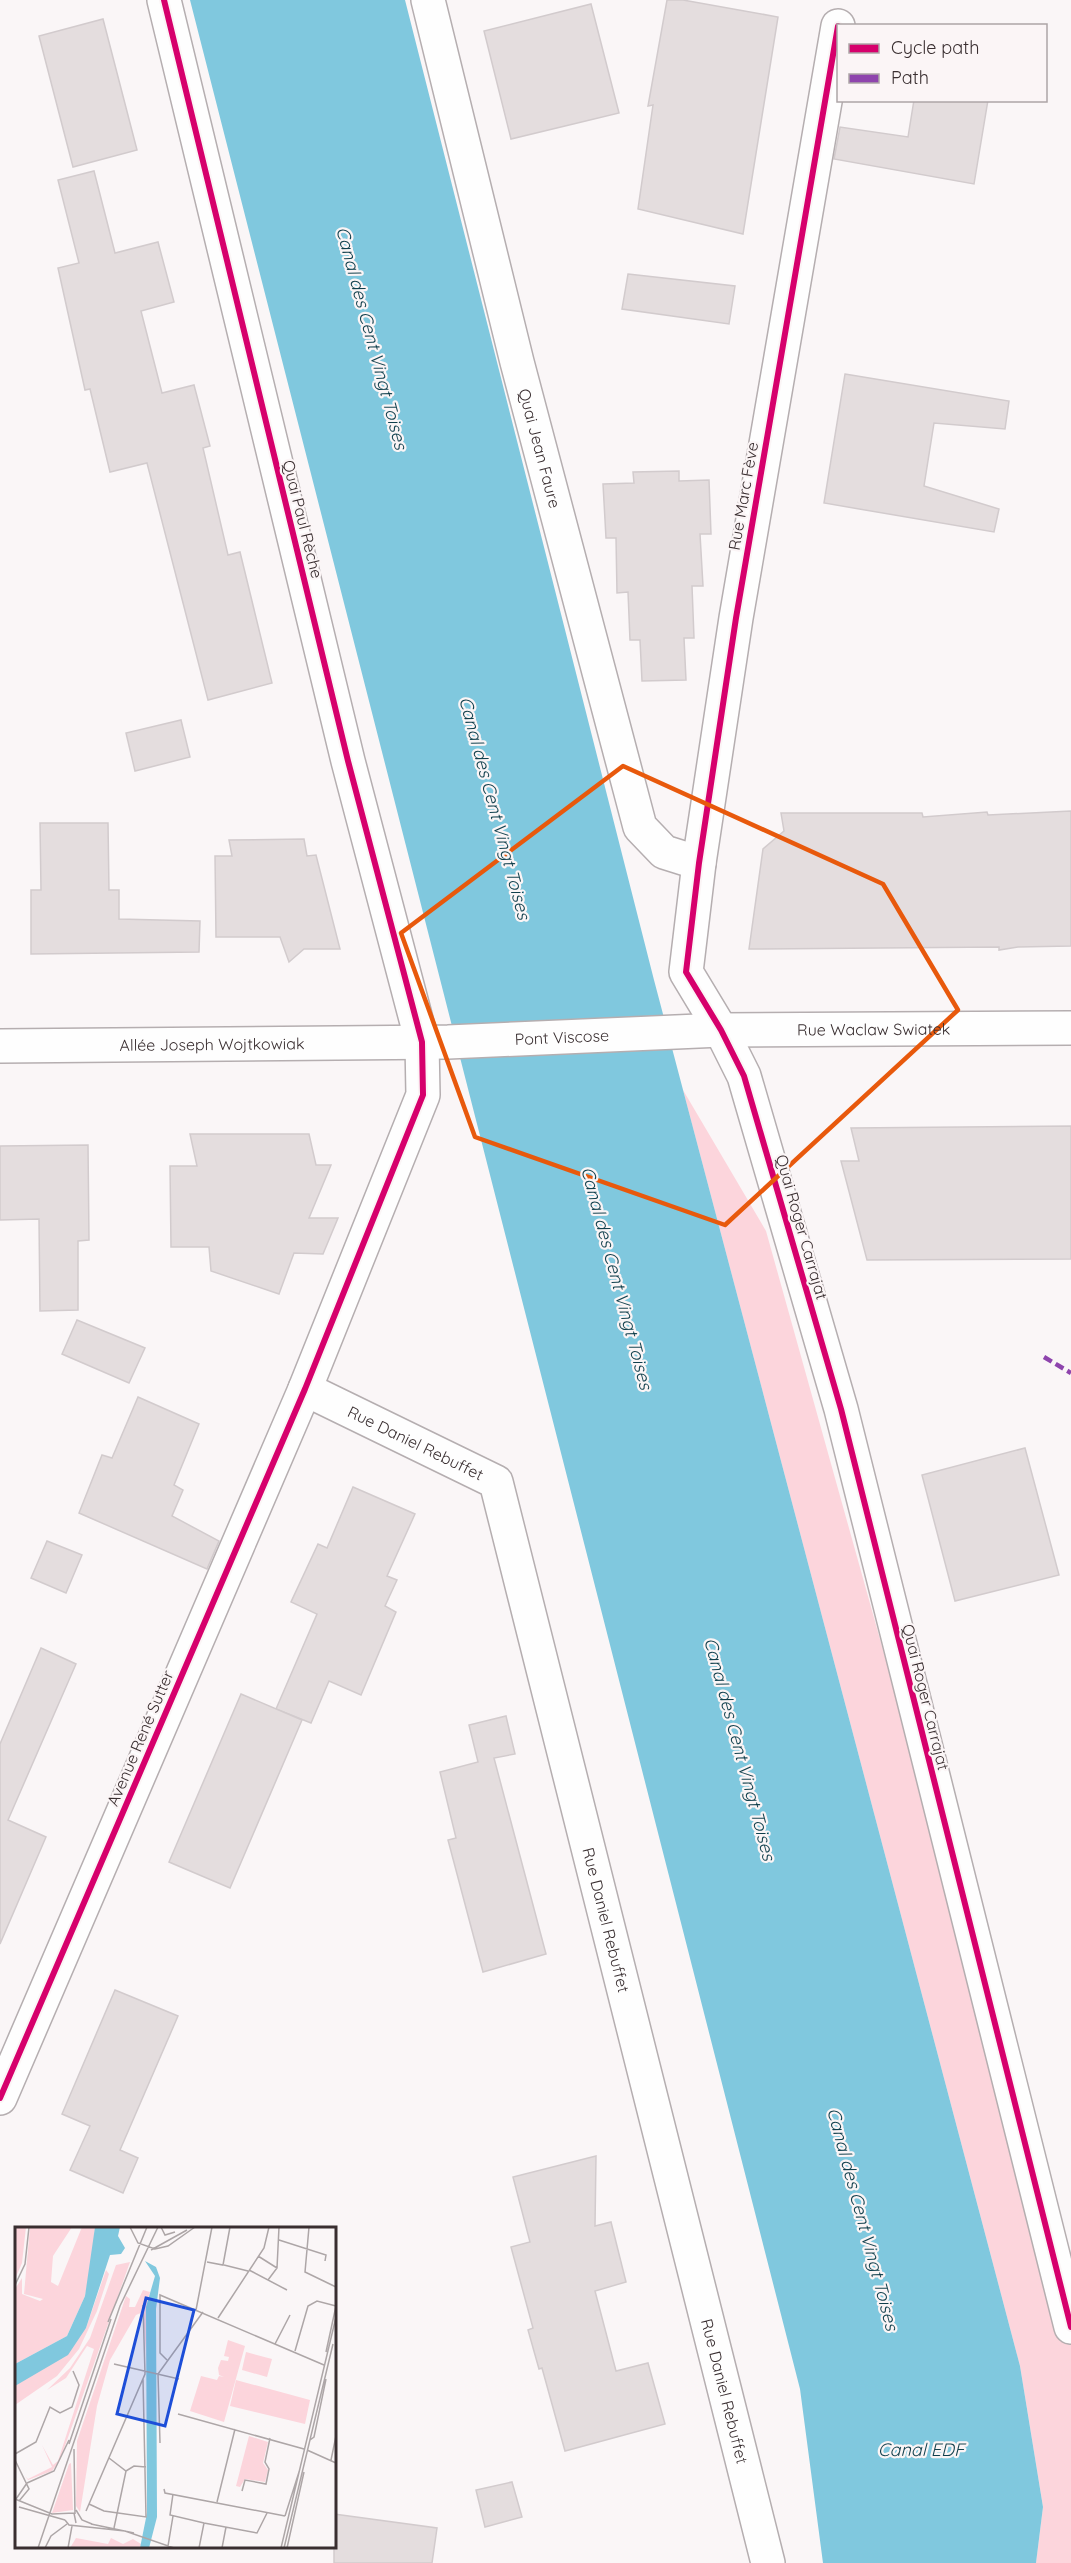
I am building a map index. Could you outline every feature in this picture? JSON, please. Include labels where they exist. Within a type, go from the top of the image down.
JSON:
[{"type":"street","name":"Quai Paul Rèche","points":[[164,0],[348,761],[435,1042],[423,1095],[305,1389]]},
{"type":"street","name":"Quai Jean Faure","points":[[428,0],[517,362],[640,827],[664,852],[699,863]]},
{"type":"street","name":"Rue Marc Fève","points":[[839,24],[843,0]]},
{"type":"street","name":"Rue Marc Fève","points":[[686,972],[699,863],[736,618],[837,37]]},
{"type":"street","name":"Quai Roger Carrajat","points":[[686,972],[721,1030],[744,1076],[841,1409],[1071,2328]]},
{"type":"street","name":"Rue Waclaw Swiatek","points":[[678,1032],[1071,1028]]},
{"type":"street","name":"Pont Viscose","points":[[435,1042],[678,1032]]},
{"type":"street","name":"Allée Joseph Wojtkowiak","points":[[0,1046],[435,1042]]},
{"type":"street","name":"Avenue René Sutter","points":[[0,2098],[305,1389]]},
{"type":"street","name":"Rue Daniel Rebuffet","points":[[305,1389],[495,1482],[768,2563]]},
{"type":"highlighted area","points":[[623,766],[883,884],[958,1010],[725,1225],[475,1137],[401,933]]},
{"type":"shaded area","points":[[683,1090],[766,1231],[1055,2266],[1071,2253],[1071,2563],[1036,2563],[1043,2507],[1020,2366]]},
{"type":"water","name":"Canal EDF","points":[[190,0],[405,0],[654,980],[1020,2366],[1043,2507],[1036,2563],[823,2563],[800,2389]]},
{"type":"building","points":[[667,0],[683,0],[778,17],[743,234],[638,209],[653,105],[648,106]]},
{"type":"building","points":[[591,4],[619,113],[511,139],[484,31]]},
{"type":"building","points":[[103,19],[137,150],[73,167],[39,36]]},
{"type":"building","points":[[914,102],[988,102],[974,184],[834,159],[840,127],[908,137]]},
{"type":"building","points":[[94,171],[115,253],[158,242],[174,302],[141,311],[162,393],[194,385],[210,446],[203,448],[228,555],[240,552],[272,683],[208,700],[147,463],[110,472],[90,389],[85,390],[58,268],[79,263],[58,180]]},
{"type":"building","points":[[628,274],[735,286],[729,324],[622,309]]},
{"type":"building","points":[[845,374],[1009,401],[1005,429],[934,423],[924,486],[999,509],[994,532],[824,503]]},
{"type":"building","points":[[679,471],[679,481],[709,480],[711,534],[700,534],[703,586],[692,586],[694,638],[684,638],[686,680],[642,681],[640,640],[630,640],[628,592],[617,593],[616,538],[606,538],[603,484],[634,483],[633,472]]},
{"type":"building","points":[[181,720],[190,757],[135,771],[126,733]]},
{"type":"building","points":[[1071,811],[1071,946],[1018,947],[999,950],[999,947],[749,949],[763,849],[784,831],[781,813],[922,813],[923,817],[987,812],[988,815]]},
{"type":"building","points":[[40,823],[108,823],[109,890],[119,890],[119,919],[200,921],[199,952],[31,954],[31,890],[41,890]]},
{"type":"building","points":[[304,839],[307,856],[316,855],[340,949],[304,949],[289,962],[280,937],[216,937],[215,856],[232,856],[229,840]]},
{"type":"building","points":[[1071,1126],[1071,1259],[867,1260],[841,1161],[859,1161],[851,1128]]},
{"type":"building","points":[[190,1134],[309,1134],[316,1165],[331,1165],[309,1218],[338,1218],[323,1254],[294,1253],[279,1294],[211,1271],[209,1247],[171,1247],[170,1166],[197,1166]]},
{"type":"building","points":[[88,1145],[89,1240],[78,1241],[78,1310],[40,1311],[39,1219],[0,1220],[0,1146]]},
{"type":"building","points":[[77,1320],[145,1348],[129,1383],[62,1354]]},
{"type":"building","points":[[138,1397],[199,1424],[174,1485],[183,1490],[172,1516],[219,1541],[207,1569],[79,1513],[102,1455],[112,1458]]},
{"type":"building","points":[[1025,1448],[1059,1575],[955,1601],[922,1475]]},
{"type":"building","points":[[353,1487],[415,1514],[387,1576],[397,1580],[385,1606],[396,1612],[361,1695],[329,1681],[311,1723],[276,1709],[317,1614],[291,1602],[318,1544],[327,1548]]},
{"type":"building","points":[[47,1541],[82,1555],[66,1593],[31,1578]]},
{"type":"building","points":[[41,1648],[76,1664],[8,1820],[46,1837],[0,1944],[0,1744]]},
{"type":"building","points":[[241,1694],[302,1720],[230,1888],[169,1862]]},
{"type":"building","points":[[506,1716],[515,1754],[494,1758],[546,1954],[483,1972],[448,1840],[456,1838],[440,1772],[478,1762],[469,1725]]},
{"type":"building","points":[[115,1990],[178,2016],[120,2150],[138,2158],[123,2193],[70,2170],[90,2126],[62,2114]]},
{"type":"building","points":[[596,2156],[595,2226],[611,2222],[626,2282],[595,2291],[616,2371],[648,2363],[665,2424],[565,2451],[542,2368],[539,2369],[528,2330],[533,2328],[511,2247],[530,2242],[513,2177]]},
{"type":"building","points":[[512,2482],[522,2517],[485,2527],[476,2490]]},
{"type":"building","points":[[336,2514],[437,2528],[432,2563],[334,2563]]},
{"type":"marked path","points":[[1044,1357],[1071,1373]]},
{"type":"cycle path","points":[[0,2098],[305,1389],[423,1095],[422,1042],[348,761],[164,0]]},
{"type":"cycle path","points":[[837,32],[736,618],[699,863],[686,972],[721,1030],[744,1076],[841,1409],[1071,2327]]},
{"type":"water label","name":"Canal des Cent Vingt Toises","points":[[372,338]]},
{"type":"water label","name":"Canal des Cent Vingt Toises","points":[[495,808]]},
{"type":"water label","name":"Canal des Cent Vingt Toises","points":[[617,1278]]},
{"type":"water label","name":"Canal des Cent Vingt Toises","points":[[740,1749]]},
{"type":"water label","name":"Canal des Cent Vingt Toises","points":[[863,2219]]}]
